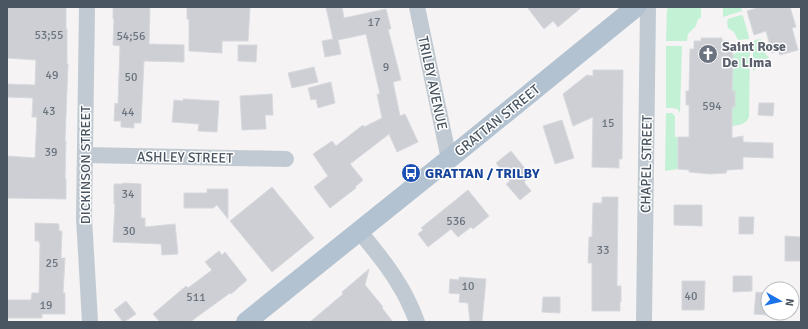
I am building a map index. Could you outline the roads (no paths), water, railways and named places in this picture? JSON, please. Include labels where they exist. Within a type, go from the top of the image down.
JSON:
[{"type":"main road","name":"GRATTAN STREET","points":[[246,322],[636,7]]},
{"type":"street","name":"DICKINSON STREET","points":[[87,7],[84,218],[90,322]]},
{"type":"street","name":"TRILBY AVENUE","points":[[417,7],[449,159]]},
{"type":"street","name":"CHAPEL STREET","points":[[644,322],[648,7]]},
{"type":"street","name":"ASHLEY STREET","points":[[85,155],[286,159]]},
{"type":"street","points":[[359,231],[386,265],[398,283],[417,322]]},
{"type":"place","name":"Saint Rose De LIma","points":[[708,54]]},
{"type":"place","name":"GRATTAN / TRILBY","points":[[411,173]]}]
